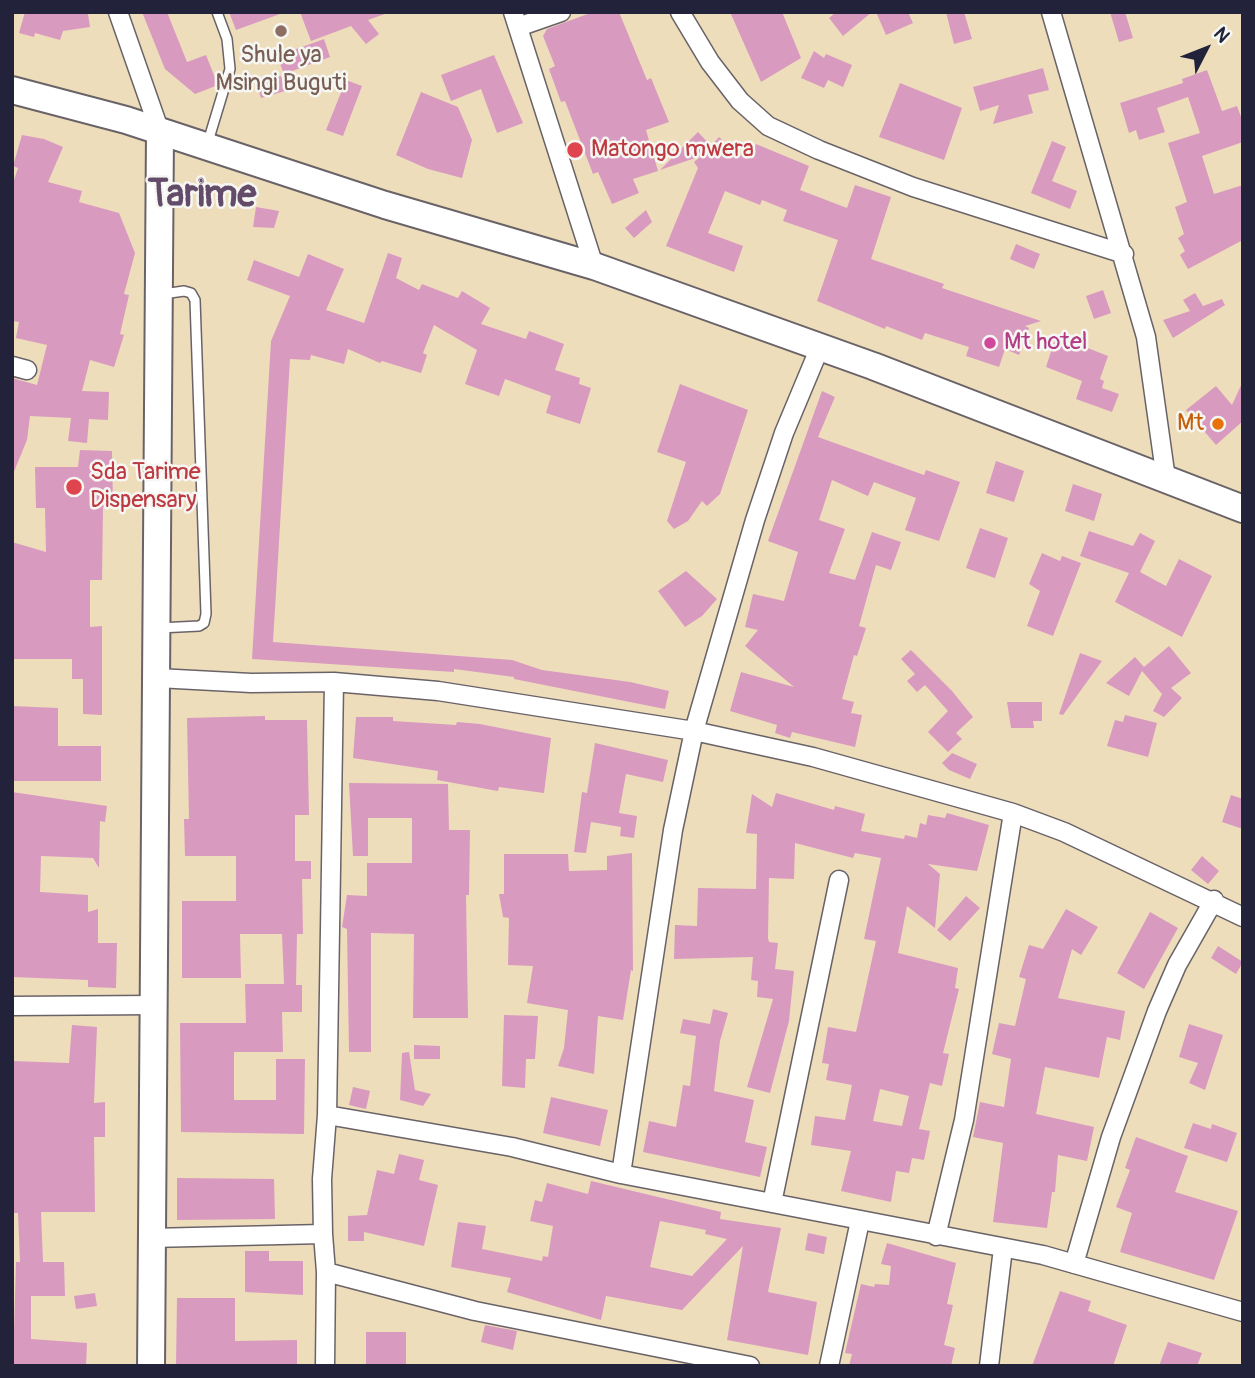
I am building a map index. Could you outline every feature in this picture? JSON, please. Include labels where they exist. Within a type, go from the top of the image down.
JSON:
[{"type":"main road","points":[[12,90],[160,132],[385,205],[594,266],[820,347],[1243,509]]},
{"type":"main road","points":[[151,1366],[150,1238],[155,1005],[161,295],[160,132]]},
{"type":"street","points":[[118,12],[160,132]]},
{"type":"street","points":[[561,12],[515,20],[594,266]]},
{"type":"street","points":[[680,12],[733,92],[768,126],[819,150],[913,187],[1124,254]]},
{"type":"street","points":[[1051,12],[1124,254],[1146,337],[1166,479]]},
{"type":"street","points":[[621,1174],[673,830],[694,731],[755,520],[784,433],[820,347]]},
{"type":"street","points":[[157,678],[251,683],[334,682],[438,691],[694,731],[813,757],[1013,813],[1064,832],[1214,900],[1243,917]]},
{"type":"street","points":[[325,1366],[326,1272],[322,1178],[327,1115],[334,682]]},
{"type":"street","points":[[936,1236],[964,1120],[1013,813]]},
{"type":"street","points":[[772,1203],[839,880]]},
{"type":"street","points":[[1074,1264],[1111,1137],[1157,1011],[1177,965],[1214,900]]},
{"type":"street","points":[[12,1006],[155,1005]]},
{"type":"street","points":[[327,1115],[512,1147],[621,1174],[1003,1248],[1074,1264],[1243,1312]]},
{"type":"street","points":[[828,1366],[860,1221]]},
{"type":"street","points":[[150,1238],[323,1234]]},
{"type":"street","points":[[989,1366],[1003,1248]]},
{"type":"street","points":[[326,1272],[475,1311],[750,1366]]},
{"type":"lane","points":[[207,147],[230,69],[227,39],[217,12]]},
{"type":"lane","points":[[157,628],[198,626],[204,623],[206,614],[195,300],[191,293],[184,291],[161,295]]},
{"type":"building","points":[[25,12],[88,14],[90,27],[63,31],[60,40],[35,33],[34,37],[19,33]]},
{"type":"building","points":[[142,12],[167,12],[187,62],[206,55],[218,85],[195,94],[165,69]]},
{"type":"building","points":[[229,12],[279,12],[280,14],[236,30]]},
{"type":"building","points":[[300,12],[385,14],[368,20],[379,34],[366,44],[351,26],[311,41]]},
{"type":"building","points":[[593,12],[619,12],[647,80],[651,78],[669,122],[646,130],[658,171],[633,179],[639,193],[612,204],[598,172],[593,174],[565,101],[561,102],[549,69],[555,66],[543,36],[547,29]]},
{"type":"building","points":[[730,12],[782,12],[801,58],[761,82]]},
{"type":"building","points":[[836,12],[872,12],[843,36],[829,18]]},
{"type":"building","points":[[876,12],[908,12],[913,23],[886,35]]},
{"type":"building","points":[[946,12],[964,12],[972,39],[954,44]]},
{"type":"building","points":[[1110,12],[1125,12],[1133,38],[1119,42]]},
{"type":"building","points":[[324,39],[330,57],[284,74],[277,56]]},
{"type":"building","points":[[814,51],[824,58],[826,54],[852,65],[843,87],[828,80],[824,88],[801,78]]},
{"type":"building","points":[[494,55],[523,123],[497,133],[481,89],[451,101],[441,75]]},
{"type":"building","points":[[1043,68],[1049,90],[1028,95],[1033,113],[993,124],[999,105],[980,111],[973,87]]},
{"type":"building","points":[[1207,70],[1222,111],[1237,106],[1243,122],[1243,142],[1202,156],[1214,194],[1243,185],[1243,240],[1188,269],[1180,255],[1185,251],[1178,238],[1184,234],[1175,207],[1187,202],[1168,143],[1200,133],[1188,97],[1157,108],[1165,132],[1139,140],[1136,130],[1129,133],[1120,103],[1183,83],[1182,79]]},
{"type":"building","points":[[281,76],[285,91],[261,98],[256,82]]},
{"type":"building","points":[[346,80],[362,86],[343,136],[326,130]]},
{"type":"building","points":[[900,83],[962,108],[944,160],[879,137]]},
{"type":"building","points":[[421,92],[458,107],[472,140],[462,178],[428,169],[396,155]]},
{"type":"building","points":[[698,132],[711,146],[719,137],[740,157],[744,146],[754,150],[756,144],[809,166],[800,190],[847,208],[855,185],[891,197],[871,259],[944,284],[942,288],[1041,321],[1025,326],[1029,328],[1019,355],[1005,349],[999,367],[966,356],[969,347],[925,333],[922,340],[886,326],[885,329],[817,301],[838,240],[783,221],[787,210],[762,200],[760,205],[725,191],[708,233],[743,246],[734,272],[666,246],[698,168],[694,162],[701,156],[660,170]]},
{"type":"building","points":[[22,135],[44,139],[63,147],[48,182],[82,191],[79,202],[119,213],[135,253],[124,294],[129,295],[120,334],[124,335],[114,367],[90,360],[82,391],[109,392],[108,420],[89,419],[87,443],[68,441],[71,418],[30,416],[27,440],[13,474],[12,378],[37,385],[47,345],[16,338],[19,322],[12,321],[12,186],[18,168],[13,166]]},
{"type":"building","points":[[1052,141],[1066,147],[1052,181],[1077,191],[1070,209],[1031,193]]},
{"type":"building","points":[[256,207],[279,211],[274,228],[253,227]]},
{"type":"building","points":[[646,210],[652,222],[634,238],[625,228]]},
{"type":"building","points":[[1016,244],[1040,254],[1034,269],[1010,259]]},
{"type":"building","points":[[388,253],[402,258],[396,278],[419,290],[422,284],[458,298],[462,291],[490,308],[481,324],[526,339],[529,331],[564,344],[555,370],[580,378],[579,384],[591,388],[580,424],[546,413],[551,396],[505,379],[499,396],[465,384],[477,350],[434,325],[423,353],[427,355],[421,373],[382,361],[380,363],[348,349],[344,364],[311,355],[310,360],[290,359],[273,642],[512,660],[542,670],[630,682],[669,691],[665,709],[514,677],[454,669],[454,672],[252,659],[271,341],[290,296],[247,280],[254,260],[299,277],[308,254],[344,269],[326,310],[364,323]]},
{"type":"building","points":[[1103,290],[1111,313],[1094,319],[1086,296]]},
{"type":"building","points":[[1195,293],[1203,306],[1222,299],[1225,305],[1173,338],[1163,320],[1190,311],[1183,300]]},
{"type":"building","points":[[1055,339],[1074,347],[1075,343],[1108,356],[1100,379],[1104,381],[1102,388],[1119,394],[1112,412],[1076,399],[1082,381],[1046,367]]},
{"type":"building","points":[[1243,381],[1243,421],[1216,445],[1186,410],[1216,386],[1232,405]]},
{"type":"building","points":[[680,384],[748,410],[720,494],[707,506],[702,501],[688,521],[674,529],[667,521],[686,462],[657,452]]},
{"type":"building","points":[[822,391],[835,397],[818,437],[924,475],[926,470],[960,482],[939,541],[905,530],[916,498],[874,482],[868,496],[832,480],[819,520],[845,529],[829,573],[855,580],[872,532],[901,542],[891,570],[876,565],[859,626],[866,628],[857,656],[854,655],[842,699],[854,702],[851,713],[862,715],[855,747],[792,732],[790,738],[775,733],[777,725],[730,711],[741,672],[794,687],[745,646],[758,630],[745,627],[753,594],[784,601],[798,552],[768,541]]},
{"type":"building","points":[[80,450],[112,451],[113,507],[103,507],[102,580],[90,580],[90,627],[102,626],[102,715],[83,714],[83,679],[72,679],[72,659],[12,659],[12,542],[46,552],[45,508],[36,508],[35,467],[78,467]]},
{"type":"building","points":[[996,461],[1024,471],[1014,502],[986,493]]},
{"type":"building","points":[[1073,484],[1102,494],[1094,521],[1065,511]]},
{"type":"building","points":[[980,528],[1008,538],[995,578],[966,568]]},
{"type":"building","points":[[1089,531],[1133,546],[1140,533],[1155,541],[1140,572],[1166,586],[1179,559],[1212,576],[1182,637],[1115,602],[1129,573],[1080,556]]},
{"type":"building","points":[[1042,553],[1060,561],[1062,556],[1081,563],[1053,636],[1027,626],[1040,591],[1029,584]]},
{"type":"building","points":[[686,571],[717,599],[702,616],[685,627],[658,591]]},
{"type":"building","points":[[1169,646],[1191,673],[1171,688],[1182,698],[1164,717],[1153,711],[1162,694],[1142,671],[1129,696],[1106,683],[1135,657],[1144,667]]},
{"type":"building","points":[[911,650],[952,691],[973,717],[956,733],[962,739],[948,752],[928,732],[948,711],[925,685],[917,692],[907,681],[915,674],[901,659]]},
{"type":"building","points":[[1080,653],[1102,661],[1063,715],[1059,714]]},
{"type":"building","points":[[1007,702],[1042,702],[1042,721],[1033,721],[1034,728],[1011,728]]},
{"type":"building","points":[[12,706],[58,708],[58,746],[101,746],[101,781],[12,781]]},
{"type":"building","points":[[1125,715],[1157,723],[1148,757],[1107,746],[1115,720],[1123,722]]},
{"type":"building","points":[[265,716],[265,720],[307,720],[309,815],[295,815],[295,861],[311,861],[311,879],[302,879],[303,934],[297,934],[296,985],[302,985],[302,1012],[282,1012],[283,1052],[234,1052],[234,1100],[276,1100],[276,1059],[305,1059],[304,1134],[181,1132],[180,1023],[246,1023],[245,984],[284,984],[282,934],[240,934],[241,978],[182,978],[182,901],[236,901],[236,856],[185,856],[184,819],[189,819],[187,718]]},
{"type":"building","points":[[356,717],[393,717],[393,721],[456,725],[457,722],[480,724],[551,738],[544,793],[499,787],[498,791],[437,780],[438,771],[353,758]]},
{"type":"building","points":[[595,743],[668,760],[663,782],[626,774],[619,813],[637,816],[634,838],[620,836],[621,827],[591,822],[586,853],[574,852],[582,792],[587,793]]},
{"type":"building","points":[[952,753],[977,764],[970,779],[949,770],[942,763]]},
{"type":"building","points":[[349,783],[448,784],[449,830],[470,830],[469,895],[466,895],[468,1018],[413,1018],[414,934],[371,933],[371,1052],[349,1052],[347,929],[342,927],[347,895],[367,896],[367,863],[412,863],[412,818],[368,818],[368,856],[353,856]]},
{"type":"building","points":[[12,792],[107,806],[105,822],[100,821],[99,868],[93,858],[41,856],[40,892],[88,895],[88,912],[98,909],[98,943],[117,943],[116,988],[88,987],[88,980],[12,977]]},
{"type":"building","points":[[776,793],[834,810],[835,806],[865,814],[861,831],[904,839],[905,835],[917,838],[920,823],[926,825],[928,815],[945,818],[947,813],[989,825],[977,871],[928,864],[940,874],[935,928],[907,906],[898,953],[958,968],[955,988],[959,989],[943,1053],[949,1054],[942,1086],[930,1083],[919,1129],[930,1131],[924,1160],[912,1158],[909,1173],[896,1171],[891,1202],[841,1191],[851,1151],[811,1145],[815,1116],[845,1120],[852,1085],[826,1080],[829,1064],[822,1063],[828,1027],[856,1032],[876,941],[864,939],[881,858],[855,853],[853,858],[795,843],[794,879],[769,878],[768,938],[769,942],[778,943],[775,969],[794,971],[789,1021],[770,1093],[747,1087],[773,999],[757,997],[758,981],[751,980],[753,957],[674,959],[675,925],[697,926],[698,888],[756,889],[757,834],[746,833],[752,794],[772,807]],"holes":[[[880,1089],[909,1096],[902,1126],[873,1121]]]},
{"type":"building","points":[[1231,795],[1243,799],[1243,829],[1222,822]]},
{"type":"building","points":[[632,853],[633,971],[631,970],[623,1020],[598,1016],[594,1074],[558,1066],[564,1048],[568,1010],[527,1003],[533,966],[508,965],[509,918],[503,917],[499,894],[504,894],[504,854],[568,854],[569,871],[607,870],[607,856]]},
{"type":"building","points":[[1202,856],[1219,871],[1208,884],[1191,870]]},
{"type":"building","points":[[966,896],[980,908],[950,941],[937,930]]},
{"type":"building","points":[[1066,909],[1098,927],[1081,955],[1072,949],[1058,998],[1125,1011],[1120,1040],[1107,1037],[1099,1078],[1045,1067],[1036,1114],[1094,1127],[1087,1161],[1058,1155],[1055,1192],[1052,1192],[1047,1228],[993,1222],[1003,1143],[973,1137],[980,1102],[1004,1107],[1011,1059],[992,1054],[999,1023],[1015,1026],[1026,979],[1019,977],[1029,945],[1043,949]]},
{"type":"building","points":[[1150,912],[1178,928],[1144,989],[1117,973]]},
{"type":"building","points":[[1218,946],[1243,962],[1236,974],[1211,958]]},
{"type":"building","points":[[713,1009],[728,1013],[720,1041],[714,1091],[754,1100],[745,1142],[767,1147],[760,1177],[643,1152],[649,1121],[676,1127],[683,1085],[690,1086],[696,1036],[680,1033],[683,1019],[710,1024]]},
{"type":"building","points":[[504,1015],[538,1016],[535,1059],[526,1059],[525,1088],[502,1086]]},
{"type":"building","points":[[1189,1024],[1223,1035],[1205,1090],[1189,1083],[1198,1063],[1179,1057]]},
{"type":"building","points":[[72,1025],[97,1027],[94,1103],[105,1102],[105,1137],[94,1137],[95,1212],[41,1212],[43,1262],[64,1262],[65,1296],[31,1296],[31,1339],[87,1343],[86,1366],[13,1366],[16,1262],[20,1262],[18,1213],[12,1213],[12,1061],[69,1063]]},
{"type":"building","points":[[414,1045],[440,1046],[440,1059],[414,1059]]},
{"type":"building","points":[[409,1052],[415,1090],[431,1094],[423,1106],[400,1100],[402,1053]]},
{"type":"building","points":[[353,1087],[370,1091],[366,1109],[349,1105]]},
{"type":"building","points":[[551,1097],[608,1110],[600,1146],[543,1133]]},
{"type":"building","points":[[1193,1123],[1211,1129],[1212,1124],[1237,1133],[1227,1162],[1184,1148]]},
{"type":"building","points":[[1136,1137],[1188,1156],[1175,1192],[1238,1211],[1214,1280],[1120,1252],[1132,1213],[1116,1207],[1130,1170],[1125,1168]]},
{"type":"building","points":[[399,1154],[424,1160],[419,1180],[438,1185],[424,1246],[364,1232],[364,1241],[348,1241],[348,1216],[367,1215],[377,1170],[394,1174]]},
{"type":"building","points":[[177,1178],[274,1179],[275,1219],[177,1220]]},
{"type":"building","points":[[591,1181],[721,1212],[720,1219],[781,1228],[768,1292],[817,1302],[808,1355],[727,1340],[743,1246],[682,1310],[606,1296],[601,1320],[507,1292],[511,1278],[451,1267],[458,1222],[486,1226],[482,1249],[542,1261],[543,1256],[548,1257],[553,1226],[530,1221],[535,1200],[542,1202],[547,1183],[588,1194]],"holes":[[[660,1221],[706,1230],[705,1234],[727,1239],[692,1276],[650,1267]]]},
{"type":"building","points":[[808,1233],[827,1237],[824,1254],[805,1250]]},
{"type":"building","points":[[887,1243],[956,1263],[947,1304],[953,1305],[944,1345],[955,1348],[951,1366],[849,1366],[852,1354],[845,1353],[861,1284],[874,1287],[875,1284],[889,1285],[891,1266],[881,1264]]},
{"type":"building","points":[[245,1251],[269,1251],[269,1261],[303,1261],[303,1295],[245,1292]]},
{"type":"building","points":[[1060,1291],[1091,1301],[1088,1311],[1127,1325],[1113,1366],[1032,1366]]},
{"type":"building","points":[[95,1293],[97,1306],[76,1309],[74,1296]]},
{"type":"building","points":[[177,1298],[235,1298],[235,1341],[297,1340],[297,1366],[176,1366]]},
{"type":"building","points":[[485,1325],[517,1331],[513,1350],[481,1342]]},
{"type":"building","points":[[366,1332],[406,1332],[406,1366],[366,1366]]},
{"type":"building","points":[[1168,1342],[1202,1353],[1197,1366],[1159,1366]]},
{"type":"place","name":"Shule ya Msingi Buguti","points":[[281,31]]},
{"type":"place","name":"Matongo mwera","points":[[575,150]]},
{"type":"place","name":"Mt hotel","points":[[990,343]]},
{"type":"place","name":"Mt","points":[[1218,424]]},
{"type":"place","name":"Sda Tarime Dispensary","points":[[74,487]]},
{"type":"district","name":"Tarime","points":[[202,196]]}]
